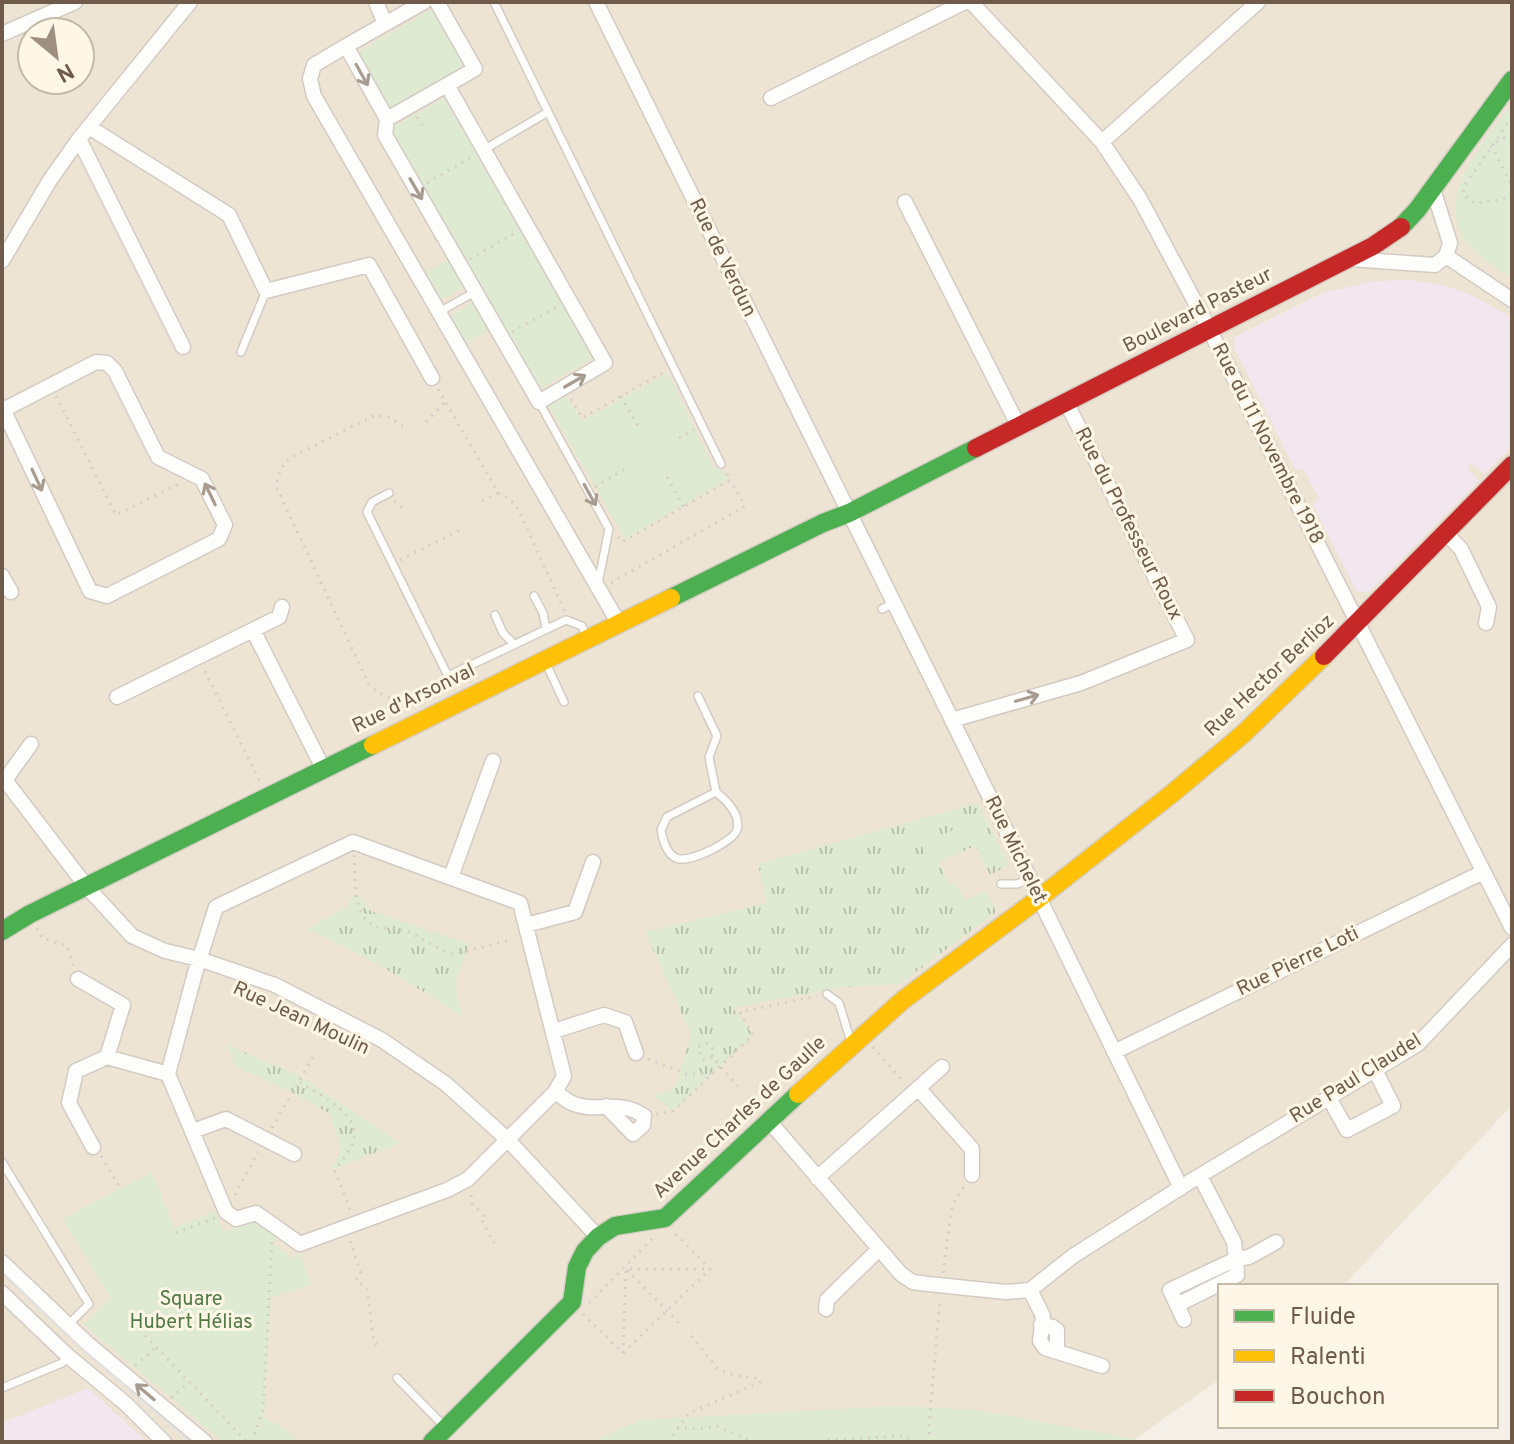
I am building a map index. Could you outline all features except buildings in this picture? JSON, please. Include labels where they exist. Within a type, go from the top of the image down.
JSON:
[{"type":"street","points":[[2,34],[75,2]]},
{"type":"street","points":[[2,261],[50,180],[79,139],[190,2]]},
{"type":"street","points":[[376,2],[385,24]]},
{"type":"street","points":[[424,2],[314,65],[310,79],[314,96],[618,622]]},
{"type":"street","points":[[387,119],[475,69],[437,2]]},
{"type":"street","name":"Rue de Verdun","points":[[596,2],[849,513]]},
{"type":"street","points":[[771,98],[968,2]]},
{"type":"street","name":"Rue du 11 Novembre 1918","points":[[968,2],[1102,142],[1140,199],[1359,622],[1512,928]]},
{"type":"street","points":[[1102,142],[1258,2]]},
{"type":"street","points":[[346,46],[387,119],[385,135],[539,402],[605,363],[447,85]]},
{"type":"street","name":"Boulevard Pasteur","points":[[849,513],[1350,259],[1403,225],[1512,80]]},
{"type":"street","points":[[89,127],[229,215],[266,291],[369,265],[432,378]]},
{"type":"street","points":[[79,139],[183,347]]},
{"type":"street","points":[[1350,259],[1435,265],[1446,256],[1450,243],[1433,189]]},
{"type":"street","points":[[905,202],[1018,425]]},
{"type":"street","points":[[1446,256],[1512,300]]},
{"type":"street","points":[[96,362],[107,363],[115,371],[158,457],[202,479],[225,525],[219,539],[107,596],[90,591],[3,408],[96,362]]},
{"type":"street","name":"Rue du Professeur Roux","points":[[952,720],[1081,683],[1187,640],[1066,402]]},
{"type":"street","name":"Rue Hector Berlioz","points":[[1038,899],[1243,734],[1359,622],[1512,465]]},
{"type":"street","name":"Rue d'Arsonval","points":[[2,931],[30,914],[618,622],[664,604],[823,523],[849,513]]},
{"type":"street","name":"Rue Michelet","points":[[849,513],[888,606],[952,720],[1181,1188]]},
{"type":"street","points":[[1445,532],[1461,549],[1489,607],[1486,623]]},
{"type":"street","points":[[2,576],[11,592]]},
{"type":"street","points":[[117,697],[279,617],[282,607]]},
{"type":"street","points":[[253,630],[323,768]]},
{"type":"street","name":"Rue Jean Moulin","points":[[31,744],[3,780],[86,886],[132,936],[165,951],[275,985],[382,1040],[446,1084],[508,1140],[598,1237]]},
{"type":"street","points":[[451,877],[493,761]]},
{"type":"street","points":[[353,842],[451,877],[520,903],[564,1076],[555,1092],[468,1179],[447,1190],[300,1244],[256,1213],[236,1219],[226,1212],[168,1074],[216,907],[353,842]]},
{"type":"street","points":[[528,930],[575,912],[593,862]]},
{"type":"street","name":"Rue Pierre Loti","points":[[1114,1052],[1483,872]]},
{"type":"street","name":"Avenue Charles de Gaulle","points":[[598,1237],[615,1226],[665,1218],[903,1000],[1038,899]]},
{"type":"street","name":"Rue Paul Claudel","points":[[1030,1290],[1073,1256],[1418,1044],[1512,945]]},
{"type":"street","points":[[78,979],[123,1005],[107,1057]]},
{"type":"street","points":[[554,1031],[604,1015],[625,1022],[636,1053]]},
{"type":"street","points":[[93,1147],[69,1103],[76,1071],[107,1057],[168,1074]]},
{"type":"street","points":[[817,1178],[942,1067]]},
{"type":"street","points":[[1329,1098],[1347,1130],[1393,1106],[1375,1070]]},
{"type":"street","points":[[916,1090],[972,1149],[972,1175]]},
{"type":"street","points":[[555,1092],[576,1105],[606,1106],[632,1107],[644,1116],[643,1125],[633,1134],[606,1106]]},
{"type":"street","points":[[193,1131],[226,1119],[294,1154]]},
{"type":"street","points":[[769,1121],[901,1274],[913,1282],[1006,1292],[1030,1290],[1043,1316],[1041,1325],[1057,1330],[1057,1352],[1102,1366]]},
{"type":"street","points":[[1200,1176],[1234,1242],[1236,1259]]},
{"type":"street","points":[[432,1442],[572,1302],[577,1267],[585,1251],[598,1237]]},
{"type":"street","points":[[1184,1320],[1170,1290],[1236,1259],[1249,1257],[1276,1242]]},
{"type":"street","points":[[826,1309],[827,1300],[879,1249]]},
{"type":"street","points":[[2,1262],[68,1325],[205,1442]]},
{"type":"street","points":[[2,1293],[164,1442]]},
{"type":"lane","points":[[494,2],[721,464]]},
{"type":"lane","points":[[483,150],[548,112]]},
{"type":"lane","points":[[241,352],[266,291]]},
{"type":"lane","points":[[439,312],[475,292]]},
{"type":"lane","points":[[539,402],[609,529],[598,587]]},
{"type":"lane","points":[[389,493],[372,502],[367,512],[448,676],[566,620],[582,626],[587,638]]},
{"type":"lane","points":[[534,596],[546,628]]},
{"type":"lane","points":[[495,615],[503,633],[514,644]]},
{"type":"lane","points":[[544,659],[564,702]]},
{"type":"lane","points":[[698,696],[717,736],[709,757],[716,792],[728,801],[737,820],[737,830],[731,838],[689,860],[675,858],[665,846],[661,830],[667,817],[716,792]]},
{"type":"lane","points":[[1001,884],[1017,884],[1029,879]]},
{"type":"lane","points":[[827,994],[839,1003],[857,1040]]},
{"type":"lane","points":[[2,1162],[89,1304],[68,1325]]},
{"type":"lane","points":[[2,1388],[62,1363],[68,1356]]},
{"type":"lane","points":[[397,1378],[445,1428]]},
{"type":"path","points":[[1512,117],[1463,188],[1464,195],[1476,204],[1486,200],[1503,200],[1512,193]]},
{"type":"path","points":[[1491,145],[1512,134]]},
{"type":"path","points":[[1491,145],[1512,186]]},
{"type":"path","points":[[416,189],[483,150]]},
{"type":"path","points":[[460,265],[517,232]]},
{"type":"path","points":[[501,337],[568,300]]},
{"type":"path","points":[[571,383],[568,395],[582,418],[673,367]]},
{"type":"path","points":[[432,378],[498,493],[517,507],[565,610],[566,620]]},
{"type":"path","points":[[621,396],[638,426]]},
{"type":"path","points":[[426,422],[445,402]]},
{"type":"path","points":[[60,403],[116,515],[188,479]]},
{"type":"path","points":[[403,426],[388,417],[375,415],[288,459],[280,471],[276,486],[369,685],[380,696],[394,701],[436,686],[448,676]]},
{"type":"path","points":[[679,438],[701,425]]},
{"type":"path","points":[[598,587],[745,506],[721,464]]},
{"type":"path","points":[[588,491],[629,467]]},
{"type":"path","points":[[667,477],[684,507]]},
{"type":"path","points":[[609,529],[622,542],[730,480]]},
{"type":"path","points":[[389,493],[397,505],[406,511]]},
{"type":"path","points":[[482,501],[498,493]]},
{"type":"path","points":[[392,563],[459,528]]},
{"type":"path","points":[[198,657],[267,796]]},
{"type":"path","points":[[353,842],[358,906],[362,915],[377,927],[407,931],[455,954],[528,930]]},
{"type":"path","points":[[30,914],[42,938],[67,946],[78,979]]},
{"type":"path","points":[[644,1116],[673,1111],[753,1035],[740,1012],[827,994]]},
{"type":"path","name":"Rue Jean Moulin","points":[[329,1028],[338,1033]]},
{"type":"path","points":[[857,1040],[916,1090]]},
{"type":"path","points":[[707,1043],[714,1050],[712,1057],[701,1058],[698,1047],[707,1043]]},
{"type":"path","points":[[176,1233],[226,1212],[316,1052]]},
{"type":"path","points":[[636,1053],[687,1074],[713,1073]]},
{"type":"path","points":[[712,1057],[738,1086]]},
{"type":"path","points":[[300,1082],[346,1114],[353,1126],[355,1139],[335,1171],[356,1224],[349,1238],[361,1273],[356,1280],[367,1289],[374,1342],[381,1349]]},
{"type":"path","points":[[93,1147],[106,1161],[121,1189]]},
{"type":"path","points":[[930,1442],[942,1285],[952,1206],[972,1175]]},
{"type":"path","points":[[468,1179],[472,1203],[484,1216],[481,1219],[494,1243]]},
{"type":"path","points":[[134,1324],[249,1442],[263,1410],[273,1225]]},
{"type":"path","points":[[669,1227],[710,1269]]},
{"type":"path","points":[[623,1353],[582,1312],[656,1236]]},
{"type":"path","points":[[625,1268],[710,1269]]},
{"type":"path","points":[[625,1268],[679,1323]]},
{"type":"path","points":[[623,1353],[625,1268]]},
{"type":"path","points":[[623,1353],[710,1269]]},
{"type":"path","points":[[668,1442],[688,1414],[760,1382],[760,1379],[718,1369],[691,1335]]},
{"type":"path","points":[[125,1374],[156,1347]]},
{"type":"path","points":[[163,1406],[189,1382]]},
{"type":"path","points":[[677,1427],[699,1429],[717,1426],[754,1442]]},
{"type":"path","points":[[796,1442],[902,1436],[919,1442]]},
{"type":"shaded area","points":[[2,2],[1512,2],[1512,1105],[1345,1284],[1218,1284],[1218,1380],[1135,1439],[1137,1442],[2,1442]]},
{"type":"shaded area","points":[[1409,280],[1467,293],[1512,317],[1512,446],[1484,474],[1471,463],[1467,468],[1479,481],[1369,592],[1357,592],[1313,505],[1319,498],[1303,469],[1295,469],[1234,347],[1235,337],[1323,293],[1374,281]]},
{"type":"shaded area","points":[[88,1388],[147,1442],[2,1442],[2,1423]]},
{"type":"green space","points":[[428,11],[436,12],[463,59],[462,68],[395,108],[386,106],[358,59],[360,51]]},
{"type":"green space","points":[[444,98],[593,358],[539,389],[389,129]]},
{"type":"green space","points":[[1512,104],[1512,278],[1476,252],[1461,234],[1456,214],[1457,195],[1464,175]]},
{"type":"green space","points":[[448,260],[464,287],[440,300],[425,273]]},
{"type":"green space","points":[[472,303],[488,330],[465,344],[449,317]]},
{"type":"green space","points":[[668,373],[714,469],[720,466],[728,479],[625,539],[548,405],[566,396],[582,421]]},
{"type":"green space","points":[[978,803],[1009,865],[990,875],[975,846],[939,862],[950,885],[956,883],[965,900],[986,891],[996,912],[900,984],[842,987],[733,1008],[753,1035],[673,1111],[653,1096],[676,1087],[691,1034],[645,932],[767,903],[758,864]]},
{"type":"green space","points":[[978,818],[983,829],[927,856],[921,845]]},
{"type":"green space","points":[[352,896],[360,897],[370,911],[469,944],[455,983],[462,1016],[366,958],[306,929],[348,907]]},
{"type":"green space","points":[[227,1045],[302,1077],[400,1143],[331,1170],[342,1150],[329,1113],[235,1066]]},
{"type":"green space","name":"Square Hubert Hélias","points":[[152,1172],[174,1227],[216,1211],[223,1232],[258,1220],[278,1235],[274,1244],[293,1259],[299,1252],[311,1285],[271,1297],[264,1417],[288,1431],[299,1442],[223,1442],[83,1324],[111,1298],[62,1219]]},
{"type":"green space","points":[[896,1406],[976,1410],[1135,1439],[1131,1442],[594,1441],[640,1420]]},
{"type":"tram line","points":[[2,1272],[79,1346],[190,1442]]},
{"type":"traffic: fast","points":[[1401,227],[1417,210],[1512,80]]},
{"type":"traffic: fast","points":[[671,598],[976,448]]},
{"type":"traffic: fast","points":[[2,931],[30,914],[373,745]]},
{"type":"traffic: fast","points":[[432,1442],[572,1302],[577,1267],[585,1251],[598,1237],[615,1226],[665,1218],[798,1094]]},
{"type":"traffic: slow","points":[[373,745],[671,598]]},
{"type":"traffic: slow","points":[[798,1094],[903,1000],[1174,792],[1243,734],[1324,656]]},
{"type":"traffic: jam","points":[[976,448],[1373,246],[1401,227]]},
{"type":"traffic: jam","points":[[1324,656],[1512,465]]}]
